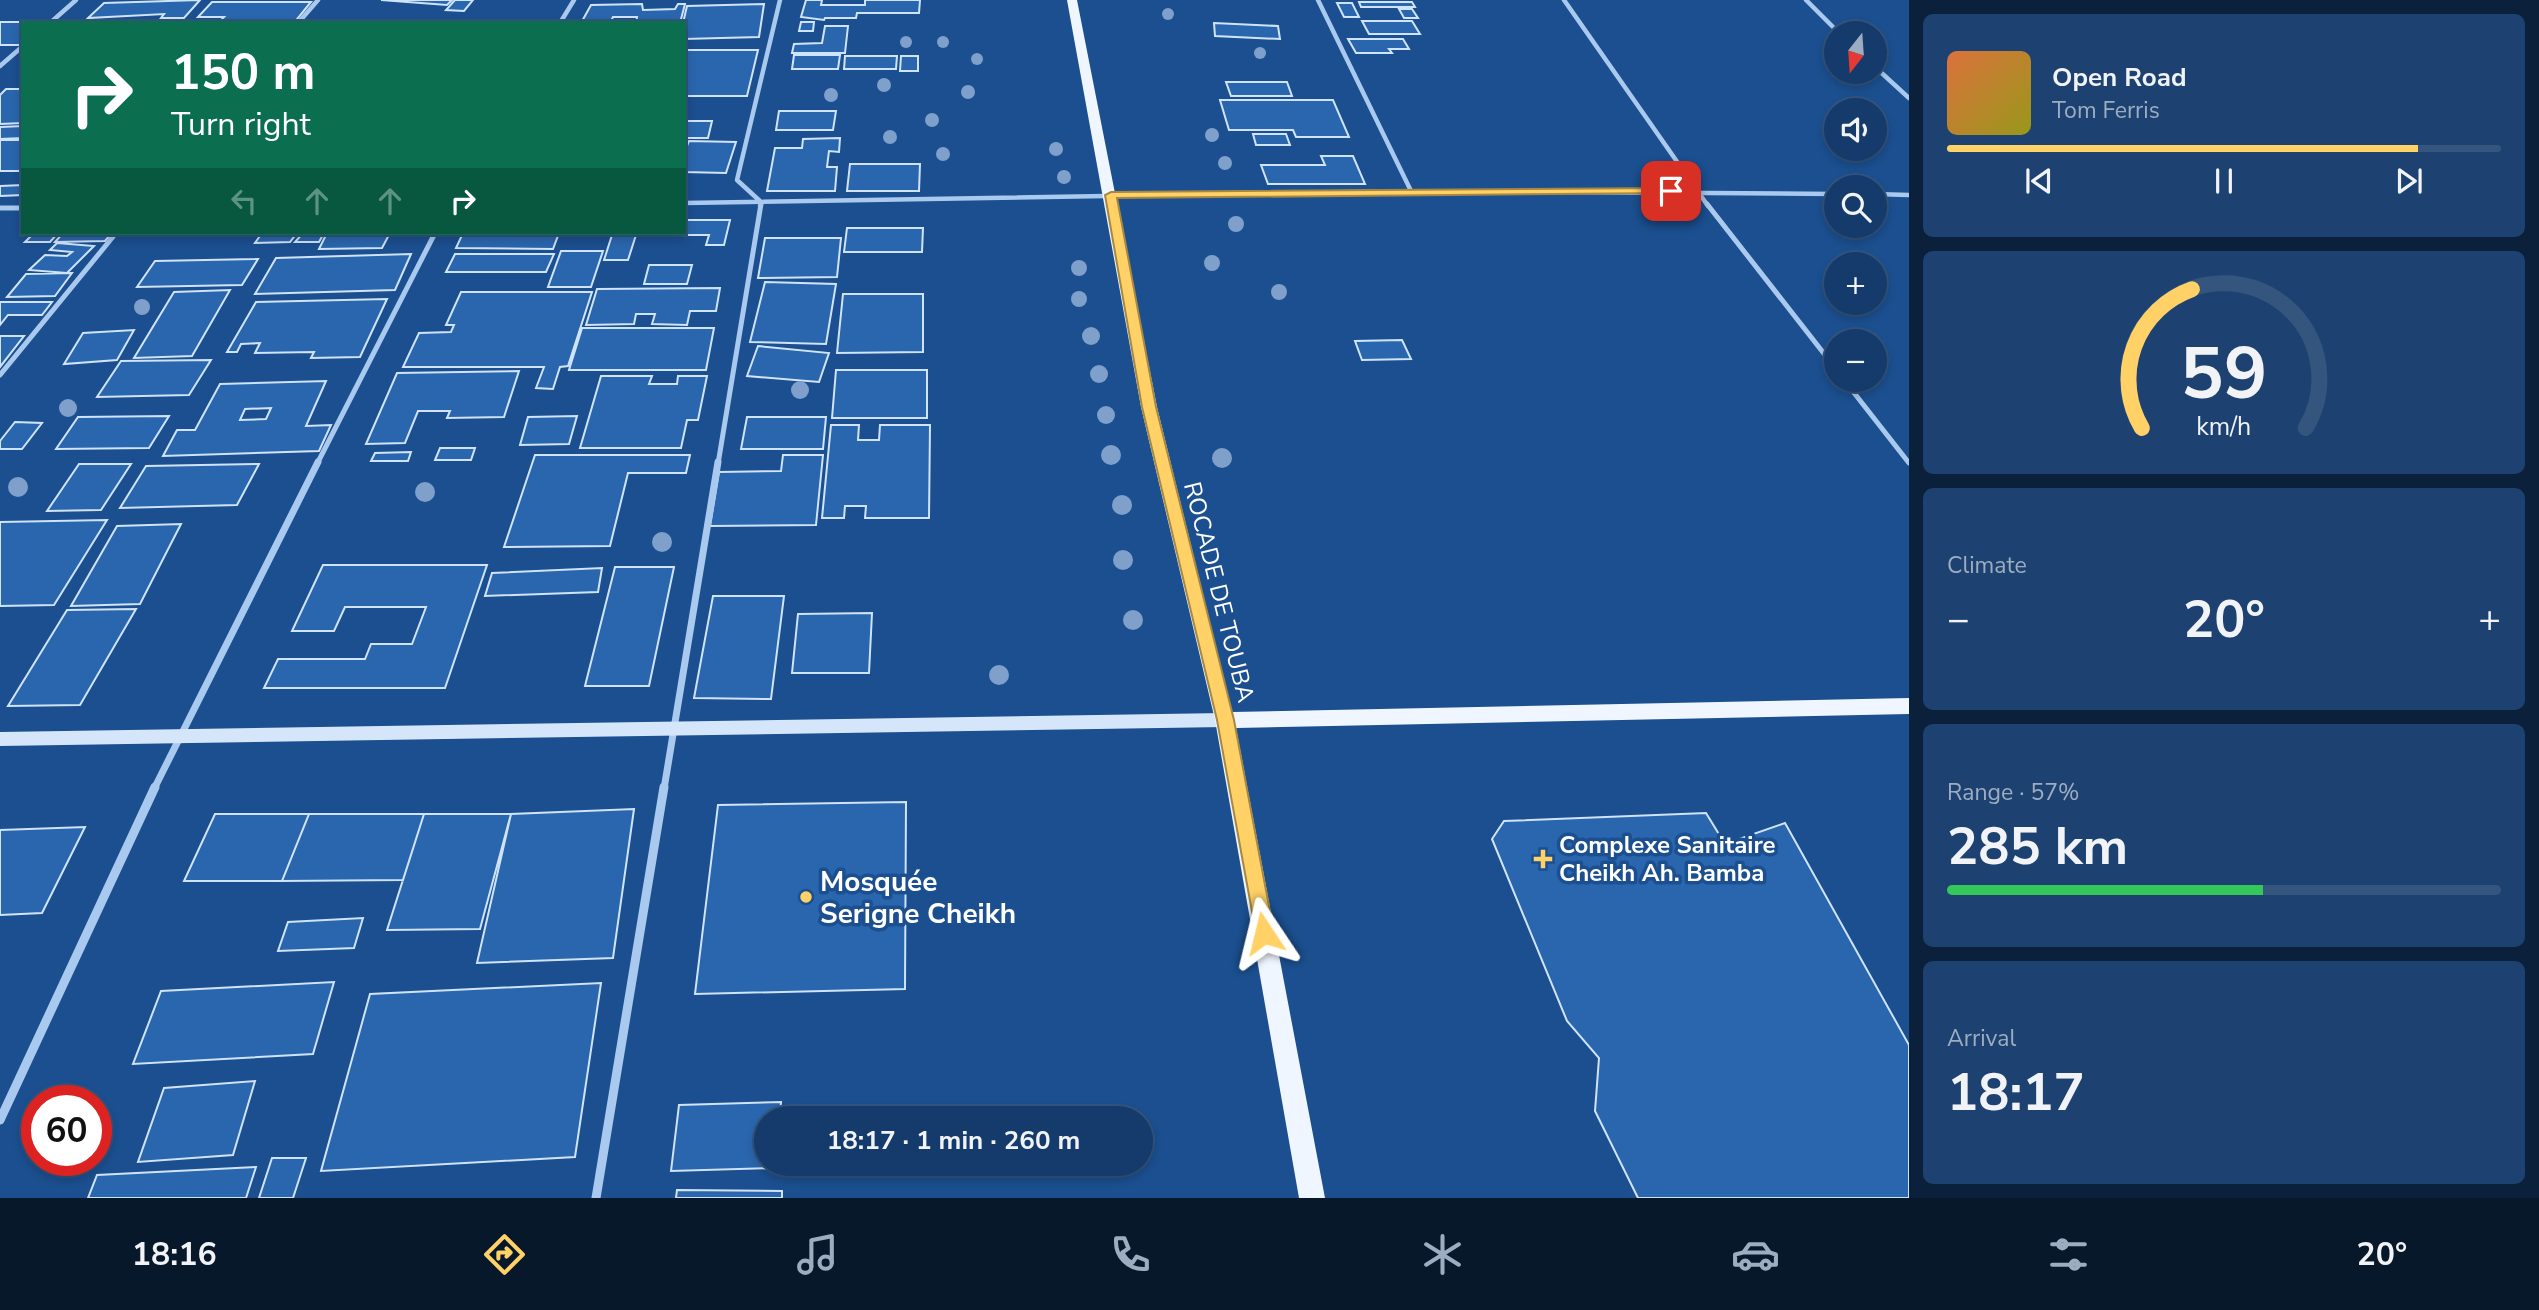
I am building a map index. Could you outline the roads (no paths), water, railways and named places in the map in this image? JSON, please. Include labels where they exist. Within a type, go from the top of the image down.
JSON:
[{"type":"main road","name":"ROCADE DE TOUBA","points":[[1072,0],[1149,407],[1225,720],[1312,1198]]},
{"type":"main road","points":[[0,739],[1225,720],[1909,706]]},
{"type":"street","points":[[52,21],[76,0]]},
{"type":"street","points":[[300,21],[318,0]]},
{"type":"street","points":[[561,21],[574,0]]},
{"type":"street","points":[[761,202],[737,180],[780,0]]},
{"type":"street","points":[[1318,0],[1411,191]]},
{"type":"street","points":[[1564,0],[1697,191],[1824,354]]},
{"type":"street","points":[[1806,0],[1827,21]]},
{"type":"street","points":[[0,66],[21,48]]},
{"type":"street","points":[[1887,78],[1909,98]]},
{"type":"street","points":[[686,204],[1411,191],[1824,194]]},
{"type":"street","points":[[1887,194],[1909,195]]},
{"type":"street","points":[[596,1198],[761,202]]},
{"type":"street","points":[[0,208],[21,208]]},
{"type":"street","points":[[0,375],[114,235]]},
{"type":"street","points":[[0,1120],[178,737],[434,235]]},
{"type":"street","points":[[1853,392],[1909,463]]},
{"type":"place","name":"Complexe Sanitaire Cheikh Ah. Bamba","points":[[1543,859]]},
{"type":"place","name":"Mosquée Serigne Cheikh","points":[[806,897]]}]
